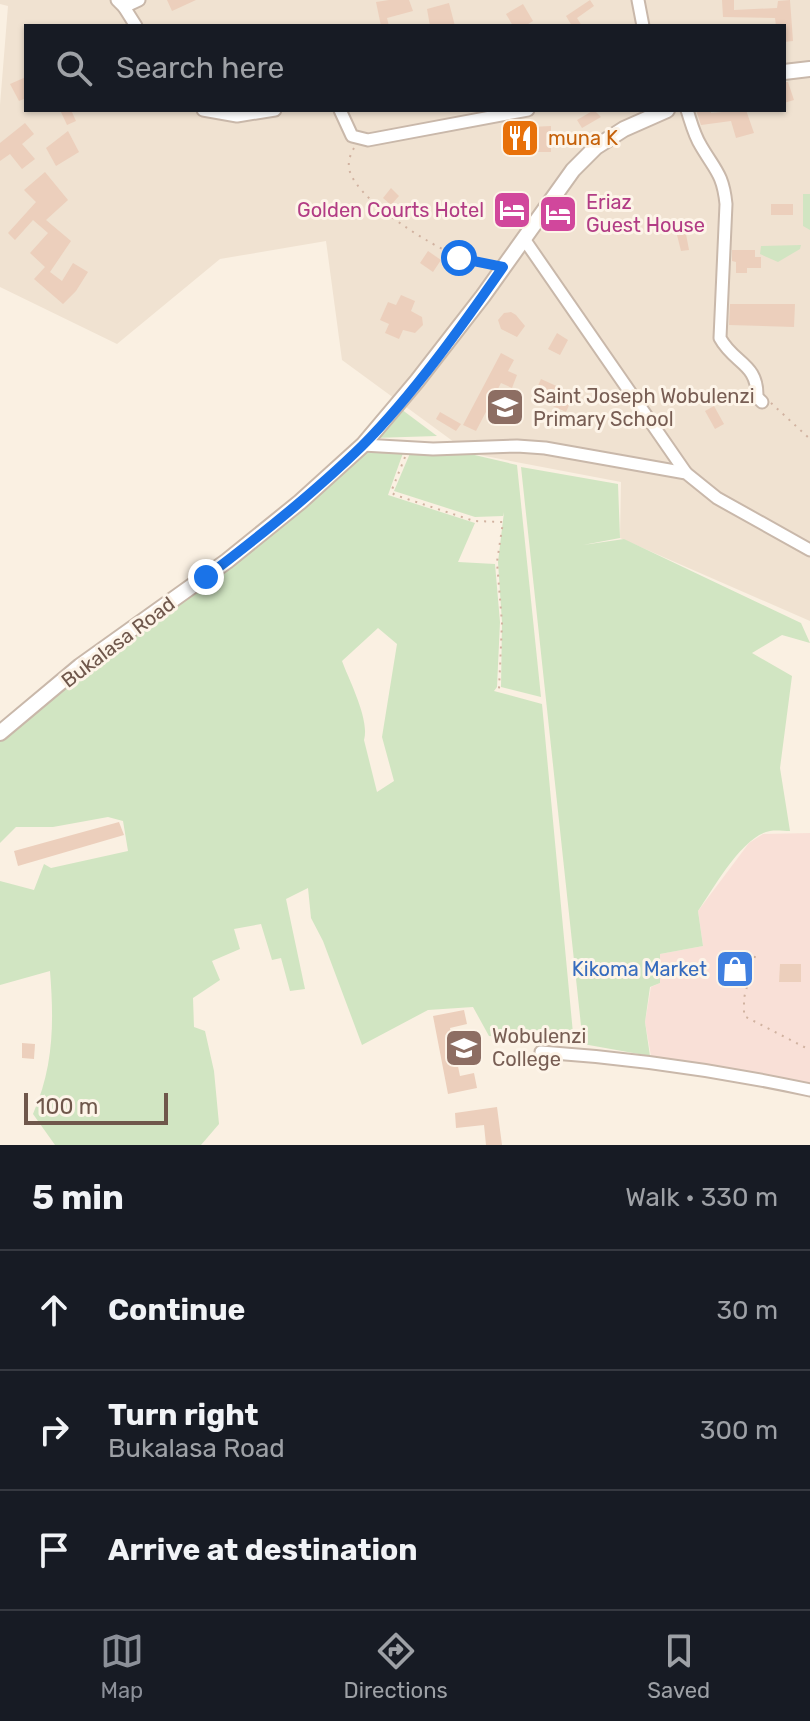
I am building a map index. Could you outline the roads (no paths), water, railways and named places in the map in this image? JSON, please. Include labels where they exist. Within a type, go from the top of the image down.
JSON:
[{"type":"street","points":[[135,24],[120,4],[139,0]]},
{"type":"street","points":[[638,0],[643,24]]},
{"type":"street","points":[[786,72],[810,69]]},
{"type":"street","points":[[214,112],[237,116],[262,112]]},
{"type":"street","points":[[341,112],[352,136],[358,140],[389,138],[518,112]]},
{"type":"street","name":"Bukalasa Road","points":[[0,733],[80,666],[227,561],[300,502],[363,445],[417,381],[573,170],[596,147],[624,129],[662,112]]},
{"type":"street","points":[[688,112],[701,146],[725,188],[720,338],[733,356],[753,372],[757,379],[757,397],[762,402]]},
{"type":"street","points":[[524,239],[686,473],[717,498],[810,550]]},
{"type":"street","points":[[363,445],[545,448],[686,473]]},
{"type":"street","points":[[541,1052],[593,1055],[681,1067],[810,1090]]},
{"type":"place","name":"muna K","points":[[520,138]]},
{"type":"place","name":"Golden Courts Hotel","points":[[512,210]]},
{"type":"place","name":"Eriaz Guest House","points":[[558,214]]},
{"type":"place","name":"Saint Joseph Wobulenzi Primary School","points":[[505,407]]},
{"type":"place","name":"Kikoma Market","points":[[735,969]]},
{"type":"place","name":"Wobulenzi College","points":[[464,1048]]}]
